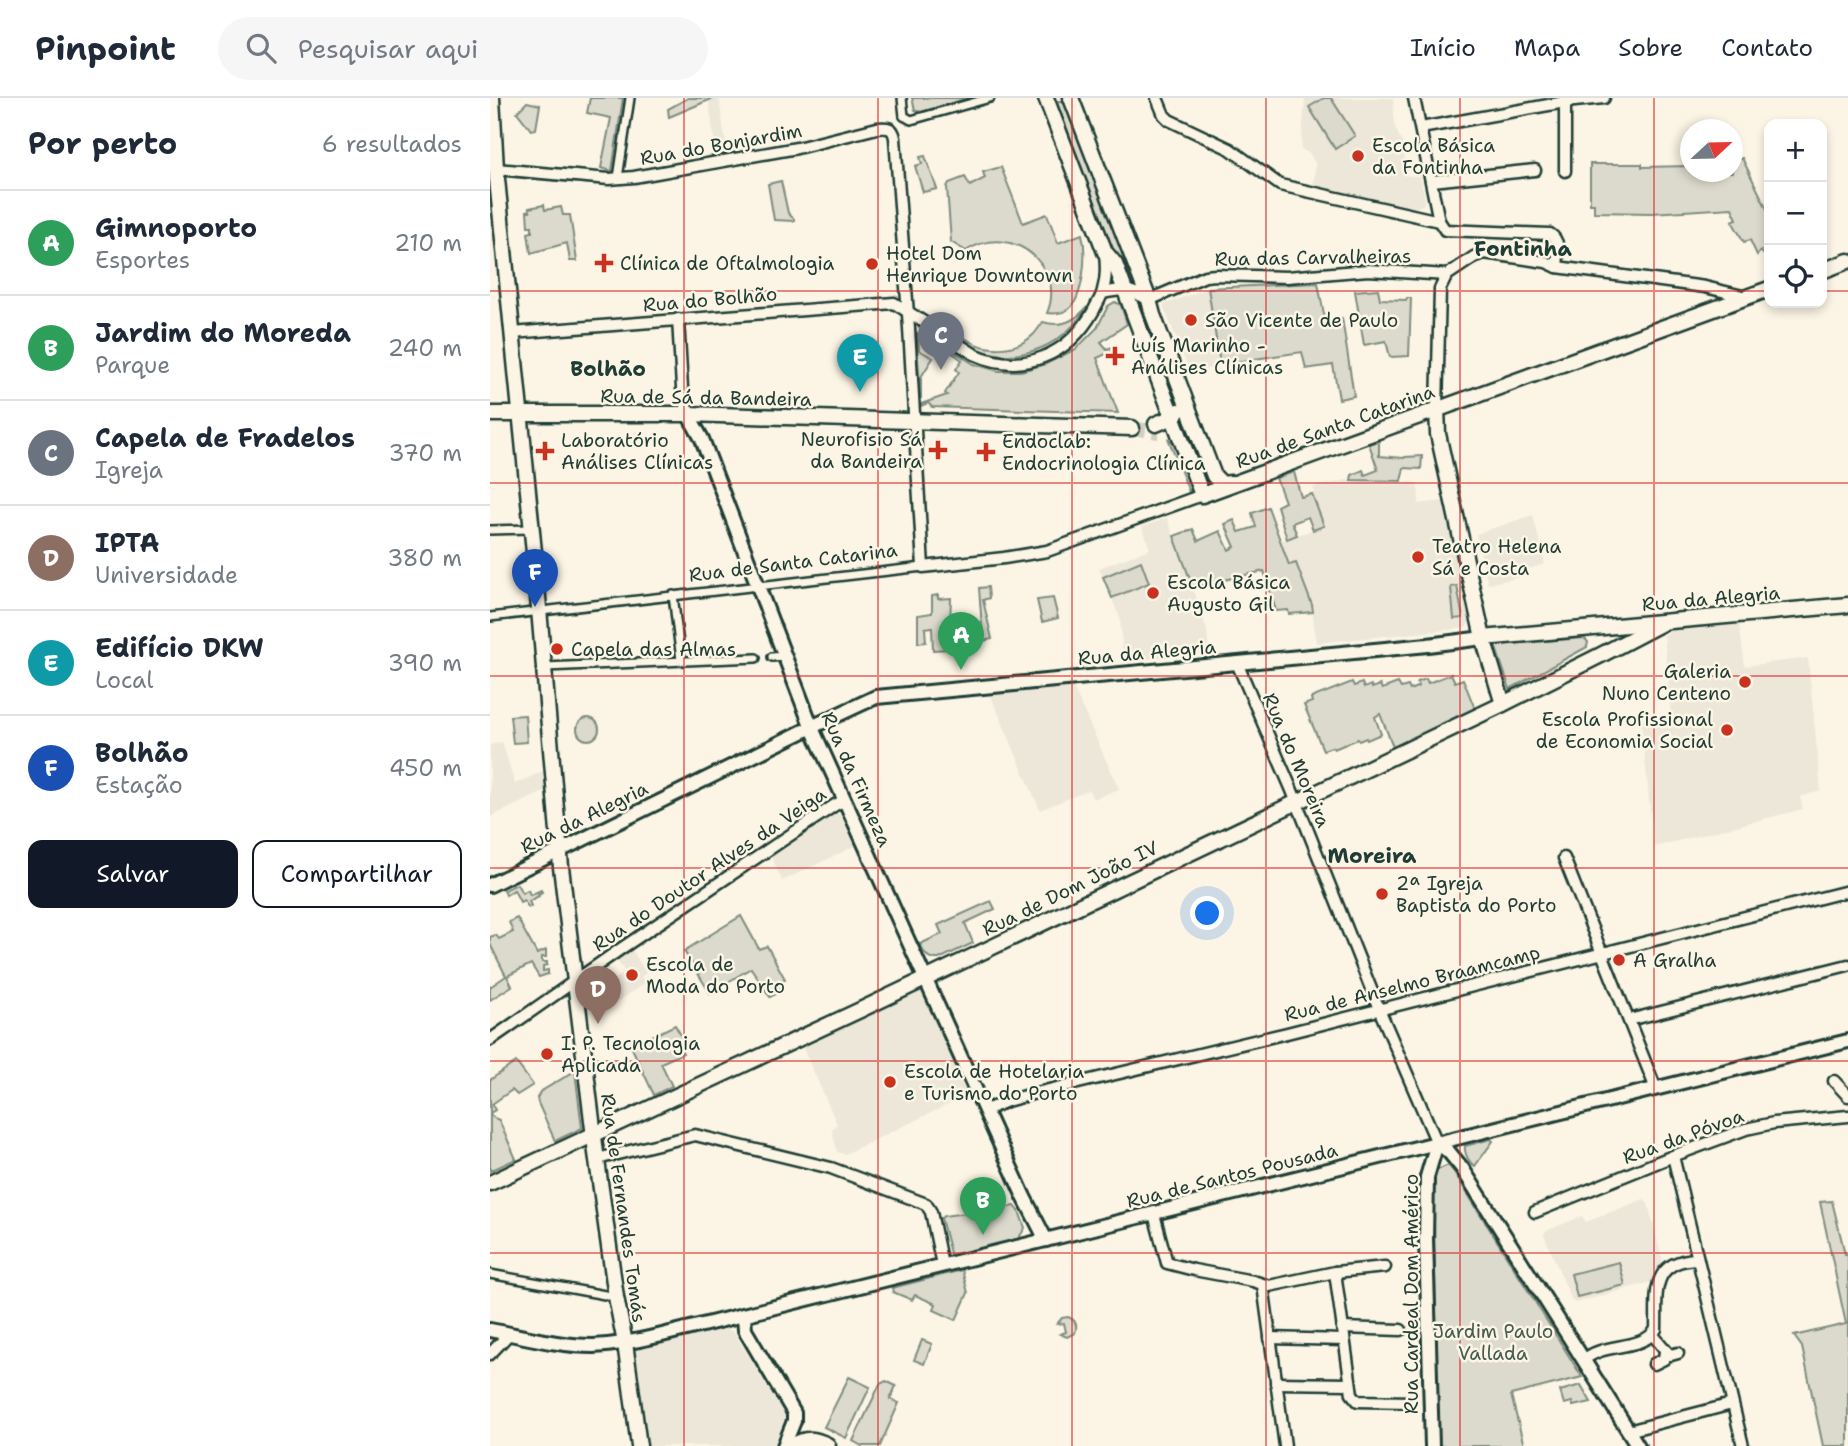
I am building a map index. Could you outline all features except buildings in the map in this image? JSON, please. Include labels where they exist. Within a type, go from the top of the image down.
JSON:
[{"type":"main road","name":"Rua de Fernandes Tomás","points":[[492,98],[493,167],[520,414],[559,850],[597,1160],[639,1446]]},
{"type":"main road","points":[[1046,98],[1105,252],[1115,264],[1202,495]]},
{"type":"main road","points":[[1071,98],[1214,477],[1222,484],[1236,483]]},
{"type":"main road","points":[[1827,269],[1848,261]]},
{"type":"main road","name":"Rua de Santa Catarina","points":[[1202,495],[1764,291]]},
{"type":"main road","points":[[1180,439],[1157,428],[1185,402]]},
{"type":"main road","points":[[1437,409],[1438,434],[1483,638],[1503,704]]},
{"type":"main road","name":"Rua de Sá da Bandeira","points":[[490,414],[688,414],[1132,428]]},
{"type":"main road","name":"Rua da Alegria","points":[[1483,638],[1848,604]]},
{"type":"main road","name":"Rua de Dom João IV","points":[[490,1183],[1503,704],[1664,622]]},
{"type":"main road","points":[[1592,629],[1603,643],[1604,653],[1601,655]]},
{"type":"main road","points":[[795,1446],[813,1440],[827,1446]]},
{"type":"street","points":[[618,178],[630,98]]},
{"type":"street","points":[[902,98],[904,116]]},
{"type":"street","points":[[904,116],[911,120],[990,98]]},
{"type":"street","points":[[1157,98],[1164,115],[1170,121],[1230,149],[1280,185],[1439,221]]},
{"type":"street","points":[[1414,98],[1439,221],[1445,230],[1550,234],[1558,244],[1557,267]]},
{"type":"street","points":[[1421,128],[1565,100],[1604,98]]},
{"type":"street","points":[[1565,100],[1565,171]]},
{"type":"street","points":[[904,116],[891,128],[895,138],[908,311],[923,567]]},
{"type":"street","name":"Rua do Bonjardim","points":[[493,167],[618,178],[634,177],[797,148],[877,128],[891,128]]},
{"type":"street","points":[[1432,181],[1535,170]]},
{"type":"street","points":[[908,311],[983,359],[1007,363],[1042,357],[1072,340],[1085,324],[1103,293],[1106,277],[1105,252]]},
{"type":"street","points":[[1437,409],[1440,289],[1447,275],[1484,253],[1546,262],[1557,267],[1705,286],[1748,297]]},
{"type":"street","name":"Rua das Carvalheiras","points":[[1149,300],[1205,276],[1216,275],[1287,277],[1368,271],[1447,275]]},
{"type":"street","points":[[1103,293],[1124,289],[1149,300]]},
{"type":"street","name":"Rua do Bolhão","points":[[512,333],[894,303],[908,311]]},
{"type":"street","name":"Rua da Firmeza","points":[[678,319],[682,388],[688,414],[702,439],[757,586],[778,657],[1046,1240]]},
{"type":"street","name":"Rua de Santa Catarina","points":[[490,617],[1047,551],[1202,495]]},
{"type":"street","points":[[490,530],[531,529]]},
{"type":"street","points":[[673,595],[681,660]]},
{"type":"street","name":"Rua da Alegria","points":[[490,885],[876,697],[1483,638]]},
{"type":"street","points":[[544,667],[756,658]]},
{"type":"street","name":"Rua do Moreira","points":[[1237,663],[1297,801],[1379,1009],[1437,1143]]},
{"type":"street","name":"Rua do Doutor Alves da Veiga","points":[[490,1040],[692,900],[835,804],[845,800]]},
{"type":"street","points":[[1564,858],[1656,1089]]},
{"type":"street","name":"Rua de Anselmo Braamcamp","points":[[986,1111],[1007,1101],[1032,1094],[1848,891]]},
{"type":"street","points":[[1629,1020],[1848,965]]},
{"type":"street","name":"Rua de Santos Pousada","points":[[490,1330],[592,1346],[658,1336],[1848,1041]]},
{"type":"street","points":[[1834,1081],[1848,1096]]},
{"type":"street","name":"Rua da Póvoa","points":[[1535,1212],[1722,1137],[1774,1123],[1848,1116]]},
{"type":"street","points":[[597,1160],[695,1135],[831,1168],[926,1204],[943,1265]]},
{"type":"street","points":[[1437,1143],[1449,1152],[1462,1168],[1638,1446]]},
{"type":"street","name":"Rua Cardeal Dom Américo","points":[[1432,1446],[1426,1240],[1427,1177],[1437,1143]]},
{"type":"street","points":[[1673,1156],[1743,1446]]},
{"type":"street","points":[[1154,1214],[1167,1263],[1194,1270],[1274,1286],[1335,1272],[1385,1266]]},
{"type":"street","points":[[1584,1360],[1595,1352],[1643,1341],[1653,1335],[1656,1329],[1657,1289],[1662,1275],[1677,1261],[1697,1259]]},
{"type":"street","points":[[1335,1272],[1352,1395],[1358,1401],[1410,1402]]},
{"type":"street","points":[[490,1274],[616,1297]]},
{"type":"street","points":[[1264,1285],[1285,1446]]},
{"type":"street","points":[[744,1315],[745,1330],[793,1413],[794,1421],[784,1446]]},
{"type":"street","points":[[1342,1328],[1401,1330]]},
{"type":"street","points":[[490,1354],[510,1333]]},
{"type":"street","points":[[1653,1335],[1665,1351],[1678,1353]]},
{"type":"street","points":[[1270,1338],[1343,1340]]},
{"type":"street","points":[[1654,1363],[1664,1359],[1665,1351]]},
{"type":"street","points":[[1276,1384],[1349,1384]]},
{"type":"street","points":[[1628,1431],[1732,1404]]},
{"type":"shaded area","points":[[719,98],[727,152],[716,154],[709,101]]},
{"type":"shaded area","name":"Escola Básica da Fontinha","points":[[1305,98],[1393,98],[1395,127],[1403,145],[1407,176],[1420,176],[1425,199],[1423,205],[1404,211],[1313,187],[1315,163],[1310,154],[1301,149]]},
{"type":"shaded area","name":"São Vicente de Paulo","points":[[1208,288],[1220,364],[1191,375],[1163,305]]},
{"type":"shaded area","points":[[1347,480],[1418,483],[1419,504],[1443,501],[1470,621],[1466,628],[1316,643],[1312,605],[1297,564],[1289,565],[1280,541],[1324,526],[1312,494],[1315,492],[1313,487]]},
{"type":"shaded area","points":[[1533,515],[1545,564],[1528,569],[1529,575],[1488,584],[1476,534]]},
{"type":"shaded area","name":"Escola Básica Augusto Gil","points":[[1167,518],[1207,631],[1209,653],[1123,661],[1120,618],[1099,568],[1150,549],[1142,527]]},
{"type":"shaded area","points":[[1739,624],[1745,666],[1808,658],[1821,791],[1800,797],[1803,809],[1654,847],[1641,720],[1671,715],[1664,635],[1678,628]]},
{"type":"shaded area","points":[[1072,685],[1119,789],[1093,799],[1089,790],[1040,810],[990,694]]},
{"type":"shaded area","points":[[502,742],[515,784],[543,771],[546,791],[490,817],[490,745]]},
{"type":"shaded area","points":[[835,811],[840,815],[855,846],[782,881],[770,854]]},
{"type":"shaded area","name":"Escola de Moda do Porto","points":[[631,948],[646,973],[641,977],[645,983],[613,1005],[602,988],[625,972],[616,959]]},
{"type":"shaded area","name":"Escola de Hotelaria e Turismo do Porto","points":[[917,990],[922,992],[968,1095],[845,1154],[837,1152],[832,1129],[837,1124],[801,1044]]},
{"type":"shaded area","points":[[1644,1199],[1648,1204],[1664,1266],[1651,1282],[1575,1303],[1572,1301],[1544,1235],[1546,1231],[1582,1216],[1586,1222]]},
{"type":"shaded area","points":[[726,1329],[734,1332],[785,1416],[774,1446],[647,1446],[634,1351]]},
{"type":"green space","points":[[590,98],[623,98],[612,171],[601,168],[611,118],[587,113]]},
{"type":"green space","points":[[688,98],[714,98],[669,117],[668,109]]},
{"type":"green space","points":[[912,98],[968,98],[921,112],[915,110]]},
{"type":"green space","points":[[1324,98],[1331,98],[1355,136],[1335,149],[1309,107]]},
{"type":"green space","points":[[1056,101],[1065,101],[1137,287],[1126,284]]},
{"type":"green space","points":[[527,102],[540,105],[536,129],[531,130],[517,112]]},
{"type":"green space","points":[[925,156],[937,189],[923,192],[915,166],[922,164],[920,157]]},
{"type":"green space","points":[[1743,160],[1764,203],[1764,254],[1761,251],[1757,255],[1750,240],[1744,242],[1732,221],[1737,219],[1732,208],[1651,213],[1594,212],[1594,204],[1590,204],[1590,164],[1642,164],[1642,167],[1680,166],[1680,182],[1743,182]]},
{"type":"green space","points":[[1001,167],[1023,223],[1047,214],[1058,243],[1082,234],[1084,263],[1081,285],[1074,303],[1064,312],[1047,313],[1051,287],[1045,271],[1030,253],[1010,243],[988,242],[966,251],[951,242],[947,187],[949,183],[965,177],[970,186],[985,178],[983,172]]},
{"type":"green space","points":[[781,181],[788,213],[794,221],[774,220],[768,184]]},
{"type":"green space","points":[[544,205],[545,210],[561,207],[563,215],[570,215],[577,261],[570,261],[567,243],[531,253],[528,233],[532,232],[532,226],[528,226],[527,211],[530,211],[529,208]]},
{"type":"green space","points":[[1318,283],[1325,320],[1342,318],[1354,396],[1339,399],[1333,365],[1306,369],[1302,352],[1220,364],[1208,288]]},
{"type":"green space","points":[[1378,289],[1380,299],[1411,298],[1409,356],[1390,357],[1386,341],[1364,345],[1355,291]]},
{"type":"green space","points":[[1115,302],[1121,305],[1127,324],[1101,342],[1107,349],[1112,347],[1113,351],[1097,358],[1118,413],[932,407],[928,403],[921,406],[921,404],[947,395],[945,393],[959,372],[956,369],[962,360],[922,331],[974,364],[998,371],[1021,371],[1046,364],[1076,349],[1097,328],[1108,306]]},
{"type":"green space","points":[[1087,307],[1078,320],[1055,341],[1027,353],[1011,355],[980,350],[963,341],[953,326],[965,338],[981,346],[1009,347],[1026,341],[1043,322],[1067,322]]},
{"type":"green space","points":[[916,333],[919,350],[933,358],[921,377],[921,399]]},
{"type":"green space","points":[[1168,438],[1176,445],[1192,487],[1189,492]]},
{"type":"green space","points":[[1379,441],[1379,456],[1422,456],[1421,469],[1404,468],[1401,481],[1351,480],[1352,475],[1363,470],[1365,475],[1378,470],[1369,444]]},
{"type":"green space","points":[[1294,472],[1301,497],[1312,494],[1324,526],[1313,530],[1308,517],[1292,523],[1297,535],[1287,539],[1277,506],[1285,502],[1276,478]]},
{"type":"green space","points":[[1268,507],[1289,565],[1296,563],[1313,612],[1289,614],[1288,610],[1276,611],[1264,571],[1193,587],[1174,536],[1193,529],[1198,541],[1220,531],[1229,550],[1235,547],[1225,524],[1234,520],[1239,532],[1256,527],[1252,513]]},
{"type":"green space","points":[[1141,561],[1149,583],[1112,598],[1103,577]]},
{"type":"green space","points":[[1457,586],[1463,618],[1454,619],[1451,587]]},
{"type":"green space","points":[[988,587],[989,598],[983,600],[992,639],[983,641],[979,588]]},
{"type":"green space","points":[[938,595],[938,599],[951,598],[949,649],[933,650],[932,627],[925,628],[926,642],[918,643],[918,615],[932,613],[932,596]]},
{"type":"green space","points":[[1053,598],[1058,618],[1042,622],[1037,600]]},
{"type":"green space","points":[[1584,638],[1588,642],[1587,647],[1510,689],[1495,645]]},
{"type":"green space","points":[[1451,674],[1455,682],[1463,679],[1475,709],[1394,749],[1380,714],[1375,717],[1381,734],[1323,750],[1304,705],[1312,702],[1311,698],[1352,682],[1354,686],[1362,683],[1364,688],[1380,685],[1382,689],[1398,683],[1401,688],[1408,686],[1410,690],[1419,686],[1417,682],[1426,679],[1428,683]]},
{"type":"green space","points":[[525,715],[527,742],[513,743],[510,716]]},
{"type":"green space","points":[[588,718],[596,721],[599,729],[596,737],[588,740],[580,737],[577,729],[580,721]]},
{"type":"green space","points":[[517,884],[522,893],[528,890],[530,895],[541,890],[542,892],[529,901],[531,906],[528,907],[524,900],[520,902],[514,890],[506,895],[504,890]]},
{"type":"green space","points":[[991,901],[995,909],[965,923],[973,943],[939,959],[929,957],[925,953],[920,944],[942,934],[938,925]]},
{"type":"green space","points":[[741,916],[759,949],[767,946],[785,979],[778,982],[782,991],[770,997],[751,968],[710,993],[684,951]]},
{"type":"green space","points":[[517,918],[537,954],[546,950],[546,957],[542,957],[542,962],[547,962],[543,971],[548,970],[548,974],[539,977],[531,964],[507,976],[512,986],[490,1000],[490,987],[506,976],[490,944],[490,937],[496,935],[499,939],[513,932],[509,922]]},
{"type":"green space","points":[[675,1025],[682,1037],[677,1041],[683,1053],[661,1063],[672,1086],[654,1095],[631,1046]]},
{"type":"green space","points":[[516,1062],[533,1085],[517,1095],[512,1090],[492,1104],[495,1110],[490,1113],[490,1080]]},
{"type":"green space","points":[[575,1071],[582,1128],[555,1141],[537,1098],[540,1092]]},
{"type":"green space","points":[[490,1114],[499,1120],[516,1159],[490,1171]]},
{"type":"green space","points":[[1491,1139],[1493,1141],[1475,1166],[1467,1158],[1465,1146]]},
{"type":"green space","name":"Jardim Paulo Vallada","points":[[1446,1166],[1454,1172],[1582,1377],[1511,1395],[1524,1446],[1439,1446],[1433,1179],[1435,1171]]},
{"type":"green space","points":[[1832,1201],[1845,1254],[1848,1254],[1848,1446],[1823,1446],[1802,1347],[1794,1336],[1846,1324],[1820,1202]]},
{"type":"green space","points":[[1015,1206],[1025,1228],[1017,1241],[951,1257],[941,1218]]},
{"type":"green space","points":[[1619,1262],[1625,1285],[1577,1297],[1571,1274]]},
{"type":"green space","points":[[962,1270],[968,1293],[956,1320],[934,1310],[936,1304],[915,1295],[912,1300],[893,1292],[892,1288]]},
{"type":"green space","points":[[1068,1317],[1075,1321],[1076,1328],[1075,1333],[1067,1337],[1060,1334],[1066,1332],[1064,1323],[1057,1324],[1062,1318]]},
{"type":"green space","points":[[922,1340],[932,1344],[924,1364],[914,1360]]},
{"type":"green space","points":[[849,1377],[870,1387],[846,1438],[824,1427]]},
{"type":"green space","points":[[886,1381],[896,1386],[890,1399],[899,1403],[880,1446],[862,1446],[853,1441],[880,1384]]},
{"type":"green space","points":[[1581,1385],[1591,1402],[1573,1406],[1572,1402],[1564,1404],[1560,1391]]},
{"type":"tunnel","points":[[1132,428],[1159,432]]},
{"type":"place","name":"Escola Básica da Fontinha","points":[[1358,156]]},
{"type":"place","name":"Clínica de Oftalmologia","points":[[604,263]]},
{"type":"place","name":"Hotel Dom Henrique Downtown","points":[[872,264]]},
{"type":"place","name":"São Vicente de Paulo","points":[[1191,320]]},
{"type":"place","name":"Luís Marinho - Análises Clínicas","points":[[1115,356]]},
{"type":"place","name":"Capela de Fradelos","points":[[941,370]]},
{"type":"place","name":"Edifício DKW","points":[[860,392]]},
{"type":"place","name":"Neurofisio Sá da Bandeira","points":[[938,450]]},
{"type":"place","name":"Laboratório Análises Clínicas","points":[[545,451]]},
{"type":"place","name":"Endoclab: Endocrinologia Clínica","points":[[986,452]]},
{"type":"place","name":"Teatro Helena Sá e Costa","points":[[1418,557]]},
{"type":"place","name":"Escola Básica Augusto Gil","points":[[1153,593]]},
{"type":"place","name":"Bolhão","points":[[535,607]]},
{"type":"place","name":"Capela das Almas","points":[[557,649]]},
{"type":"place","name":"Gimnoporto","points":[[961,670]]},
{"type":"place","name":"Galeria Nuno Centeno","points":[[1745,682]]},
{"type":"place","name":"Escola Profissional de Economia Social","points":[[1727,730]]},
{"type":"place","name":"2ª Igreja Baptista do Porto","points":[[1382,894]]},
{"type":"place","name":"A Gralha","points":[[1619,960]]},
{"type":"place","name":"Escola de Moda do Porto","points":[[632,975]]},
{"type":"place","name":"IPTA","points":[[598,1024]]},
{"type":"place","name":"I. P. Tecnologia Aplicada","points":[[547,1054]]},
{"type":"place","name":"Escola de Hotelaria e Turismo do Porto","points":[[890,1082]]},
{"type":"place","name":"Jardim do Moreda","points":[[983,1235]]},
{"type":"district","name":"Fontinha","points":[[1523,249]]},
{"type":"district","name":"Bolhão","points":[[608,369]]},
{"type":"district","name":"Moreira","points":[[1372,856]]}]
